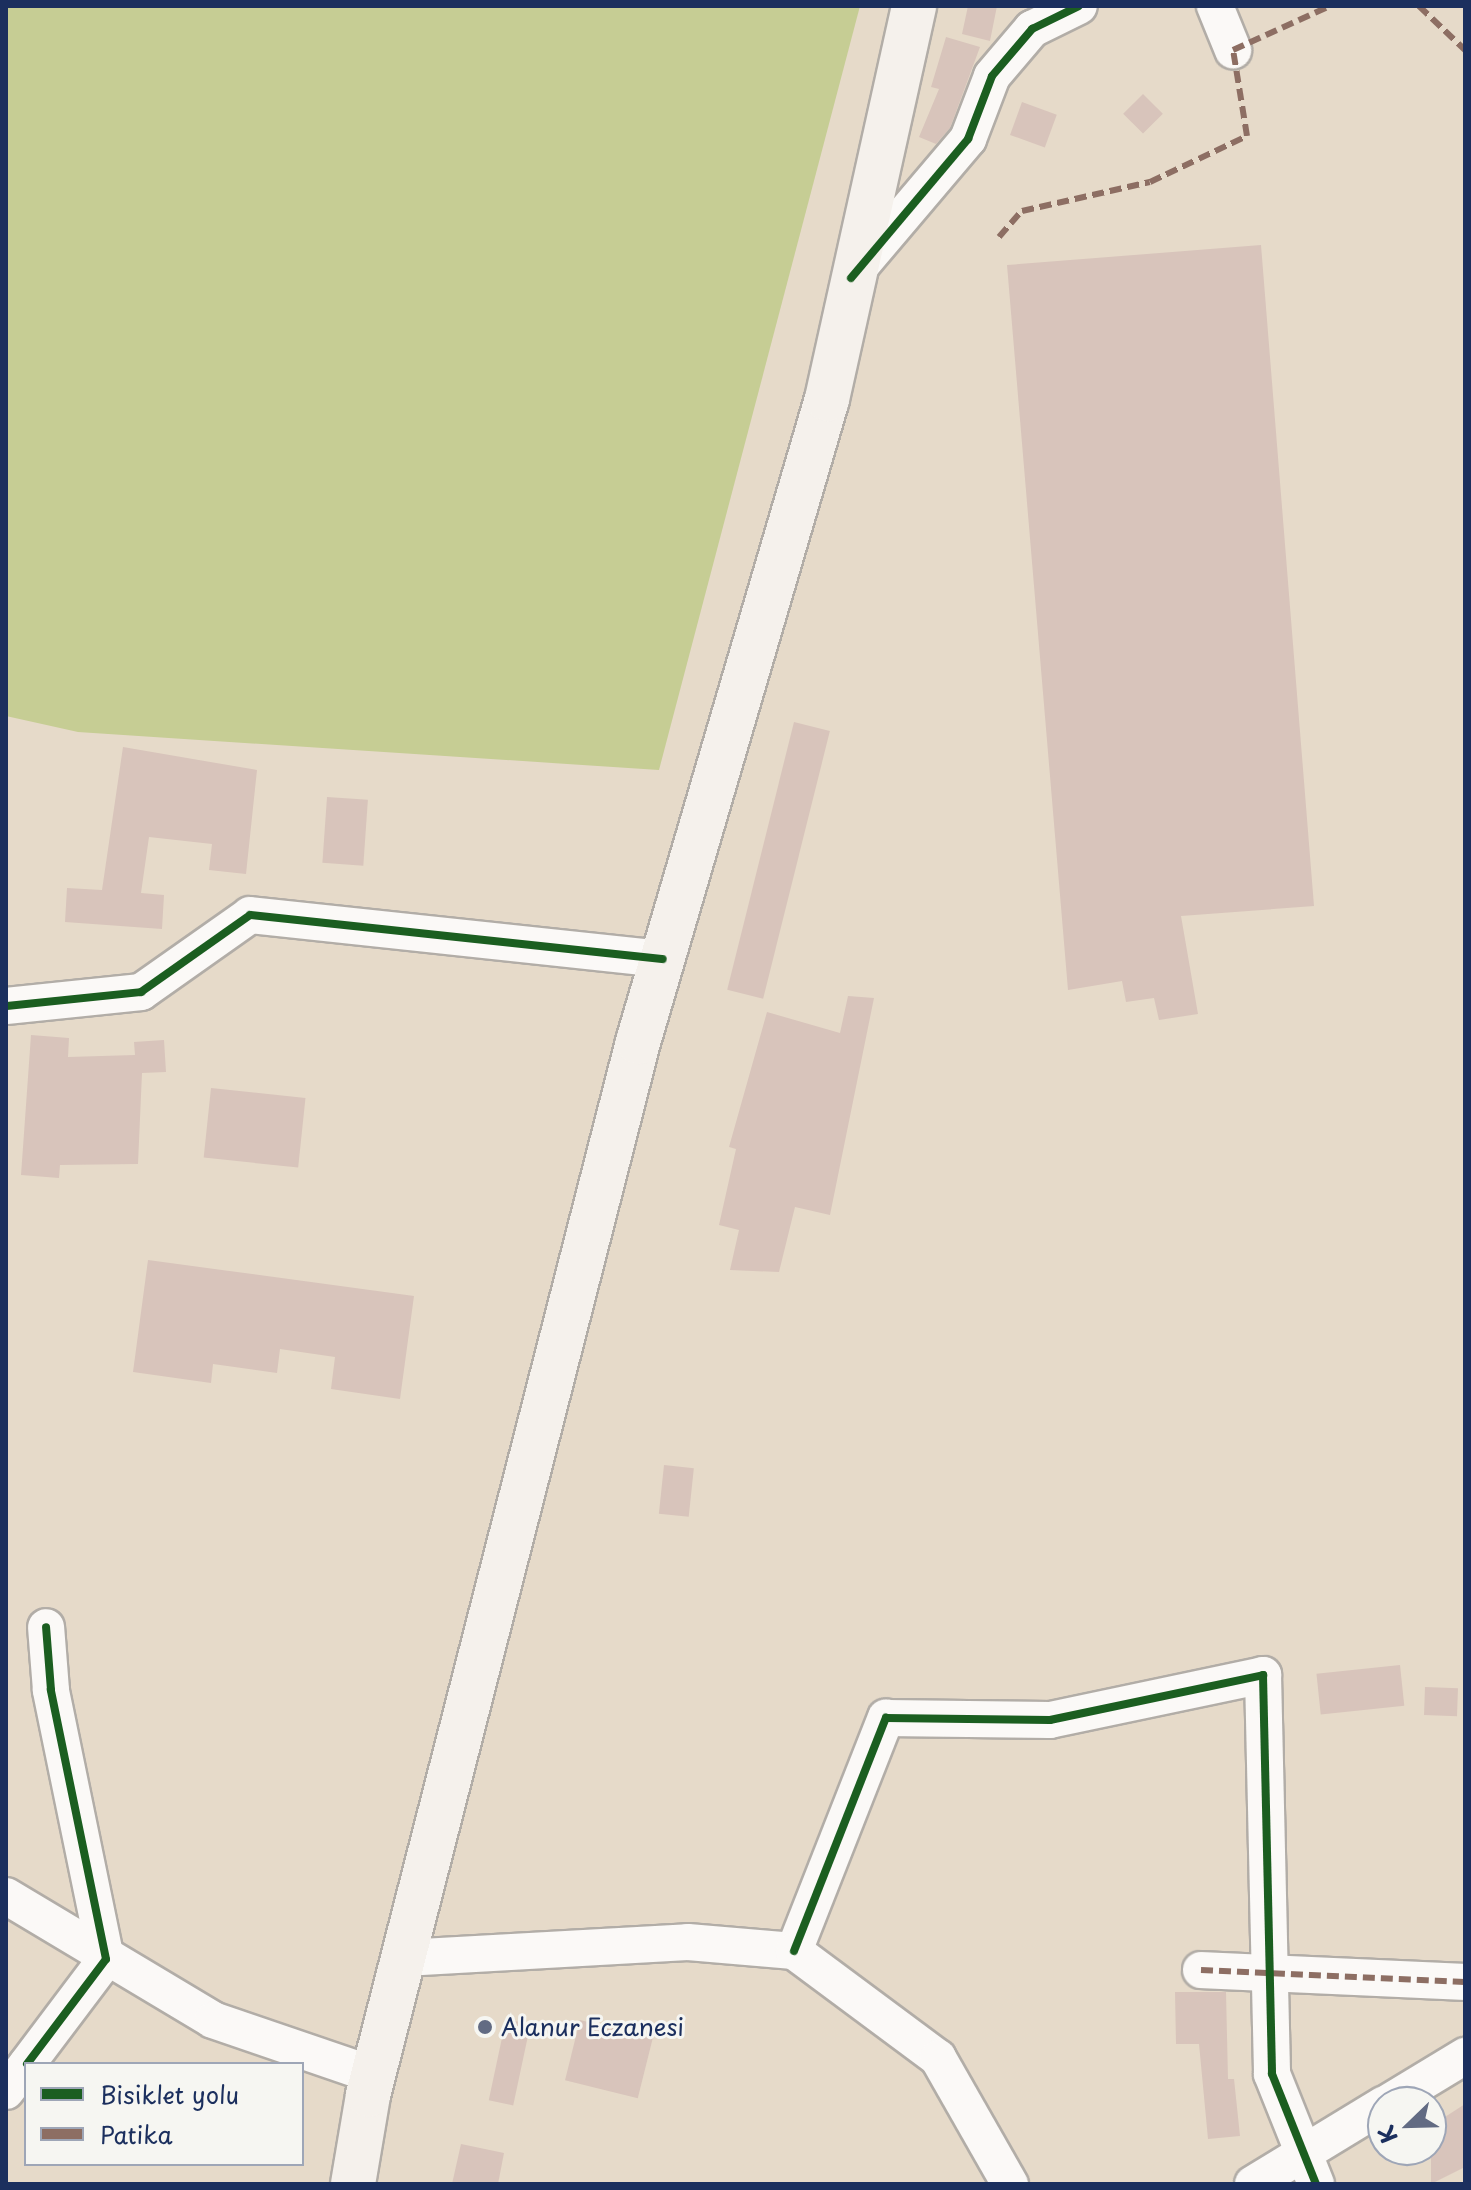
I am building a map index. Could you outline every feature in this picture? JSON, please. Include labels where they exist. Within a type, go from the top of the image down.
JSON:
[{"type":"main road","points":[[353,2184],[374,2075],[663,959],[827,399],[851,278],[914,6]]},
{"type":"street","points":[[851,278],[968,139],[992,76],[1032,29],[1079,6]]},
{"type":"street","points":[[1215,6],[1233,50]]},
{"type":"street","points":[[6,1006],[141,992],[250,915],[663,959]]},
{"type":"street","points":[[28,2062],[106,1959],[51,1690],[46,1627]]},
{"type":"street","points":[[794,1951],[886,1718],[1050,1720],[1263,1675],[1272,2074],[1308,2170]]},
{"type":"street","points":[[6,1896],[106,1959],[213,2020],[374,2075]]},
{"type":"street","points":[[404,1958],[688,1942],[794,1951],[938,2058],[1010,2184]]},
{"type":"street","points":[[1201,1970],[1465,1982]]},
{"type":"street","points":[[1415,2086],[1465,2056]]},
{"type":"street","points":[[6,2091],[24,2067]]},
{"type":"street","points":[[1253,2184],[1308,2170],[1367,2119]]},
{"type":"green space","points":[[6,6],[860,6],[659,770],[78,732],[6,716]]},
{"type":"building","points":[[968,6],[997,6],[990,41],[962,34]]},
{"type":"building","points":[[946,37],[980,47],[950,128],[936,144],[919,137],[939,89],[931,87]]},
{"type":"building","points":[[1143,94],[1163,114],[1143,134],[1123,114]]},
{"type":"building","points":[[1022,102],[1057,115],[1045,148],[1010,135]]},
{"type":"building","points":[[1261,245],[1314,906],[1181,916],[1198,1014],[1159,1020],[1154,998],[1126,1002],[1122,981],[1068,990],[1007,265]]},
{"type":"building","points":[[794,722],[830,731],[763,999],[727,990]]},
{"type":"building","points":[[123,747],[257,770],[246,874],[209,870],[212,844],[149,837],[141,893],[164,895],[162,929],[65,922],[67,888],[102,890]]},
{"type":"building","points":[[327,797],[368,800],[363,866],[322,863]]},
{"type":"building","points":[[848,996],[874,998],[830,1215],[795,1207],[779,1272],[730,1270],[739,1230],[719,1225],[736,1149],[729,1147],[767,1012],[840,1033]]},
{"type":"building","points":[[31,1035],[69,1038],[68,1057],[135,1055],[134,1042],[164,1040],[166,1072],[142,1073],[138,1164],[60,1165],[59,1178],[21,1175]]},
{"type":"building","points":[[211,1088],[305,1098],[298,1168],[204,1158]]},
{"type":"building","points":[[148,1260],[414,1296],[400,1399],[331,1389],[335,1357],[280,1349],[277,1373],[213,1364],[211,1383],[133,1372]]},
{"type":"building","points":[[664,1465],[694,1468],[689,1517],[659,1514]]},
{"type":"building","points":[[1400,1665],[1404,1706],[1321,1715],[1316,1674]]},
{"type":"building","points":[[1425,1687],[1458,1688],[1457,1716],[1424,1715]]},
{"type":"building","points":[[1175,1992],[1226,1992],[1228,2079],[1234,2079],[1240,2136],[1208,2139],[1199,2044],[1176,2044]]},
{"type":"building","points":[[506,2019],[530,2024],[513,2105],[489,2100]]},
{"type":"building","points":[[580,2020],[653,2038],[638,2098],[565,2080]]},
{"type":"building","points":[[1465,2104],[1465,2167],[1431,2184],[1431,2166],[1447,2166],[1447,2116]]},
{"type":"building","points":[[461,2144],[504,2153],[498,2184],[452,2184]]},
{"type":"marked path","points":[[999,237],[1022,211],[1150,182],[1247,136],[1233,50],[1330,6]]},
{"type":"marked path","points":[[1419,6],[1465,50]]},
{"type":"marked path","points":[[1201,1970],[1465,1982]]},
{"type":"cycle path","points":[[851,278],[968,139],[992,76],[1032,29],[1079,6]]},
{"type":"cycle path","points":[[6,1006],[141,992],[250,915],[663,959]]},
{"type":"cycle path","points":[[29,2062],[106,1959],[51,1690],[46,1627]]},
{"type":"cycle path","points":[[794,1951],[886,1718],[1050,1720],[1263,1675],[1272,2074],[1316,2184]]},
{"type":"place","name":"Alanur Eczanesi","points":[[485,2027]]}]
